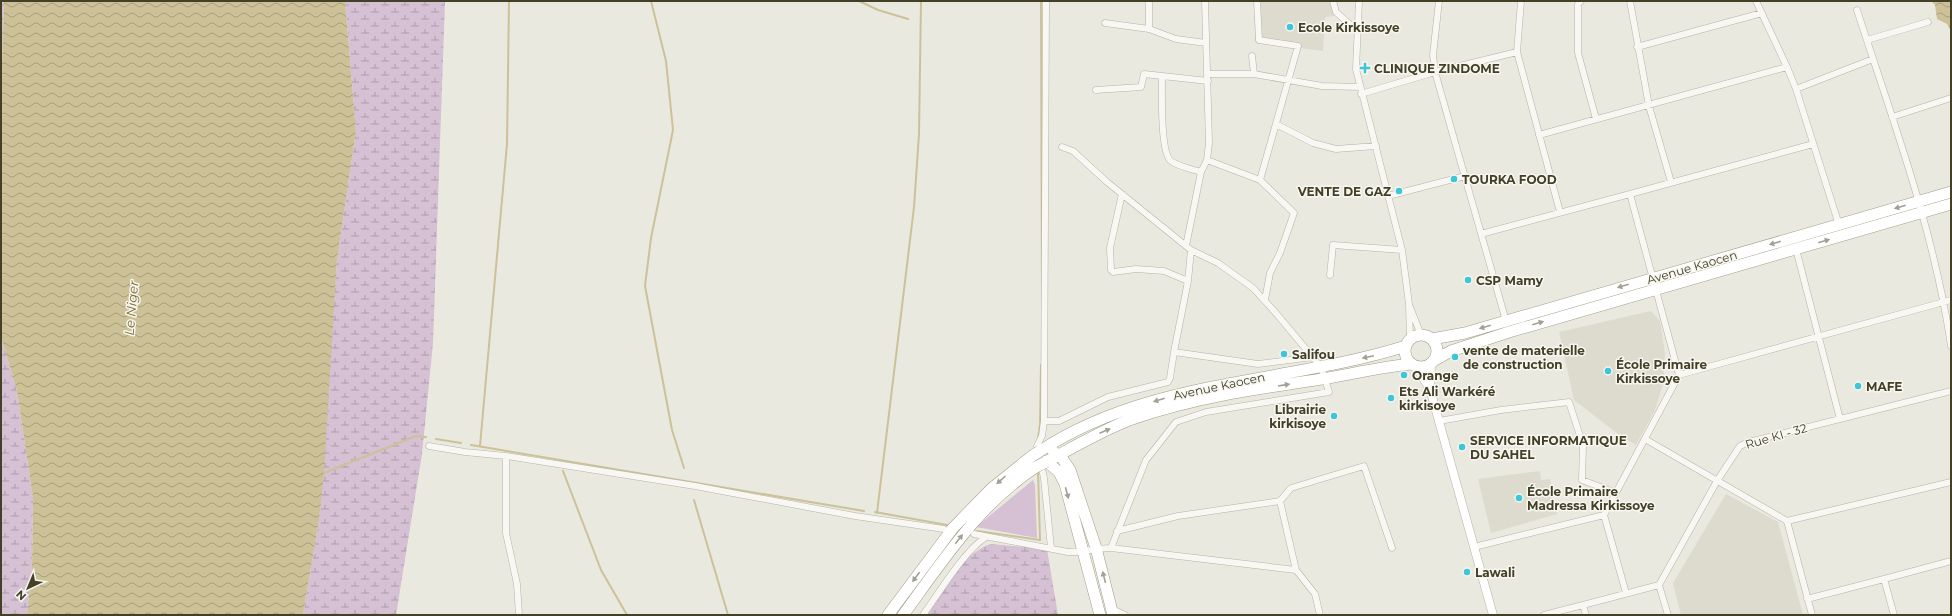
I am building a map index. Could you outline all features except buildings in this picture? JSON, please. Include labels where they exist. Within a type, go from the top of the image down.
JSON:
[{"type":"highway","name":"Avenue Kaocen","points":[[1426,337],[1464,333],[1654,283],[1796,249],[1921,207],[1951,192]]},
{"type":"highway","name":"Avenue Kaocen","points":[[1433,362],[1451,351],[1654,283],[1839,225],[1921,207],[1951,204]]},
{"type":"highway","points":[[1426,337],[1437,348],[1433,362],[1426,367],[1414,365],[1406,356],[1408,343],[1426,337]]},
{"type":"highway","name":"Avenue Kaocen","points":[[888,615],[953,528],[991,489],[1038,452],[1056,440],[1089,424],[1186,392],[1377,355],[1408,343]]},
{"type":"highway","name":"Avenue Kaocen","points":[[903,615],[962,535],[994,501],[1015,483],[1043,464],[1081,443],[1131,419],[1172,406],[1219,395],[1326,378],[1379,367],[1414,365]]},
{"type":"highway","points":[[1070,470],[1072,456],[1081,443]]},
{"type":"highway","points":[[1038,452],[1050,449],[1059,455],[1070,470],[1096,548],[1112,612]]},
{"type":"highway","points":[[1043,464],[1061,474],[1100,615]]},
{"type":"street","points":[[1046,1],[1044,421],[1042,436],[1037,446],[1044,478],[1051,548]]},
{"type":"street","points":[[1149,1],[1149,29]]},
{"type":"street","points":[[1044,421],[1059,421],[1108,397],[1168,382],[1170,378],[1188,281],[1188,248],[1200,172],[1207,160],[1209,143],[1205,1]]},
{"type":"street","points":[[1257,1],[1259,40],[1298,46],[1260,180]]},
{"type":"street","points":[[1333,1],[1336,12],[1356,30]]},
{"type":"street","points":[[1359,1],[1356,30],[1356,69],[1402,250],[1409,304],[1408,343]]},
{"type":"street","points":[[1439,1],[1433,55],[1435,72],[1506,321]]},
{"type":"street","points":[[1521,1],[1517,52],[1560,212]]},
{"type":"street","points":[[1581,1],[1578,4],[1578,53],[1596,119]]},
{"type":"street","points":[[1630,1],[1637,47],[1649,106],[1671,182]]},
{"type":"street","points":[[1756,1],[1796,89],[1839,225]]},
{"type":"street","points":[[1857,10],[1921,207],[1948,301],[1951,346]]},
{"type":"street","points":[[1637,47],[1762,13]]},
{"type":"street","points":[[1867,40],[1928,22]]},
{"type":"street","points":[[1105,23],[1149,29],[1176,39],[1206,43]]},
{"type":"street","points":[[1208,74],[1254,74],[1322,86],[1361,90],[1517,52]]},
{"type":"street","points":[[1252,56],[1254,74]]},
{"type":"street","points":[[1796,89],[1873,59]]},
{"type":"street","points":[[1540,135],[1787,67]]},
{"type":"street","points":[[1096,90],[1141,87],[1144,74],[1208,81]]},
{"type":"street","points":[[1162,76],[1163,130],[1167,157],[1172,162],[1200,172]]},
{"type":"street","points":[[1892,117],[1951,98]]},
{"type":"street","points":[[1276,124],[1308,141],[1336,149],[1376,146]]},
{"type":"street","points":[[1481,234],[1813,144]]},
{"type":"street","points":[[1062,147],[1073,151],[1122,194],[1188,248],[1218,263],[1253,288],[1265,300],[1321,367],[1326,378],[1329,392],[1206,412],[1176,422],[1146,460],[1129,506],[1111,548]]},
{"type":"street","points":[[1207,160],[1260,180],[1294,213],[1280,253],[1270,273],[1265,300]]},
{"type":"street","points":[[1388,196],[1465,176]]},
{"type":"street","points":[[1122,194],[1110,248],[1111,270],[1113,272],[1136,269],[1164,271],[1188,281]]},
{"type":"street","points":[[1626,593],[1604,515],[1679,374],[1630,194]]},
{"type":"street","points":[[1330,275],[1333,245],[1402,250]]},
{"type":"street","points":[[1796,249],[1840,419]]},
{"type":"street","points":[[1679,374],[1948,301]]},
{"type":"street","points":[[1409,304],[1426,337]]},
{"type":"street","points":[[1174,352],[1258,364],[1313,357]]},
{"type":"street","points":[[1430,389],[1433,362]]},
{"type":"street","points":[[1414,365],[1430,389],[1493,615]]},
{"type":"street","name":"Rue KI - 32","points":[[1659,585],[1717,481],[1740,446],[1951,391]]},
{"type":"street","points":[[1439,421],[1502,410],[1569,402],[1583,445],[1582,480],[1616,493]]},
{"type":"street","points":[[1645,439],[1787,521],[1951,482]]},
{"type":"street","points":[[429,446],[465,452],[506,456],[695,486],[855,516],[944,529]]},
{"type":"street","points":[[506,456],[506,533],[517,584],[518,615]]},
{"type":"street","points":[[1117,531],[1178,516],[1280,501],[1291,488],[1364,466],[1392,548]]},
{"type":"street","points":[[1280,501],[1296,570],[1315,594],[1320,615]]},
{"type":"street","points":[[1474,547],[1604,515]]},
{"type":"street","points":[[1787,521],[1812,615]]},
{"type":"street","points":[[974,534],[1068,552],[1082,552],[1096,548],[1111,548],[1296,570]]},
{"type":"street","points":[[924,615],[968,553],[977,543],[986,537]]},
{"type":"street","points":[[1808,599],[1951,561]]},
{"type":"street","points":[[1884,579],[1894,615]]},
{"type":"street","points":[[1544,615],[1659,585],[1668,615]]},
{"type":"street","points":[[1583,605],[1586,615]]},
{"type":"street","points":[[1112,612],[1126,615]]},
{"type":"shaded area","name":"Ecole Kirkissoye","points":[[1254,1],[1336,1],[1337,10],[1335,16],[1325,17],[1323,51],[1255,42]]},
{"type":"shaded area","points":[[1651,311],[1660,321],[1665,354],[1663,384],[1655,410],[1636,445],[1618,434],[1574,400],[1559,332]]},
{"type":"shaded area","points":[[1540,471],[1541,480],[1550,479],[1557,514],[1491,533],[1478,479]]},
{"type":"shaded area","points":[[1726,494],[1778,522],[1803,615],[1681,615],[1673,583]]},
{"type":"green space","points":[[1,1],[4,1],[1,95]]},
{"type":"green space","points":[[345,1],[445,1],[433,343],[422,454],[396,615],[303,615],[319,520],[337,260],[356,131]]},
{"type":"green space","points":[[1,337],[17,391],[33,498],[32,566],[27,615],[1,615]]},
{"type":"green space","points":[[1033,480],[1035,485],[1037,538],[976,527]]},
{"type":"green space","points":[[990,544],[1047,549],[1058,615],[927,615],[962,565],[970,556]]},
{"type":"water","name":"Le Niger","points":[[4,1],[345,1],[356,131],[337,260],[324,473],[319,520],[303,615],[27,615],[32,566],[33,498],[17,391],[1,337],[1,95]]},
{"type":"water","points":[[1931,1],[1951,1],[1951,31],[1947,24],[1937,19],[1935,5]]},
{"type":"waterway","points":[[480,446],[507,144],[509,1]]},
{"type":"waterway","points":[[651,1],[666,61],[673,130],[651,238],[645,286],[672,430],[684,468]]},
{"type":"waterway","points":[[859,1],[878,10],[908,19]]},
{"type":"waterway","points":[[877,513],[914,207],[919,134],[921,1]]},
{"type":"waterway","points":[[1041,1],[1042,305]]},
{"type":"waterway","points":[[1038,439],[1040,424],[1041,365]]},
{"type":"waterway","points":[[324,473],[416,436],[426,437]]},
{"type":"waterway","points":[[436,439],[461,443]]},
{"type":"waterway","points":[[471,445],[864,511]]},
{"type":"waterway","points":[[977,531],[1040,540],[1038,470]]},
{"type":"waterway","points":[[563,471],[601,570],[627,615]]},
{"type":"waterway","points":[[694,500],[728,615]]},
{"type":"waterway","points":[[875,512],[947,525]]},
{"type":"place","name":"Ecole Kirkissoye","points":[[1290,27]]},
{"type":"place","name":"CLINIQUE ZINDOME","points":[[1365,68]]},
{"type":"place","name":"TOURKA FOOD","points":[[1454,179]]},
{"type":"place","name":"VENTE DE GAZ","points":[[1399,191]]},
{"type":"place","name":"CSP Mamy","points":[[1468,280]]},
{"type":"place","name":"Salifou","points":[[1284,354]]},
{"type":"place","name":"vente de materielle de construction","points":[[1455,357]]},
{"type":"place","name":"École Primaire Kirkissoye","points":[[1608,371]]},
{"type":"place","name":"Orange","points":[[1404,375]]},
{"type":"place","name":"MAFE","points":[[1858,386]]},
{"type":"place","name":"Ets Ali Warkéré kirkisoye","points":[[1391,398]]},
{"type":"place","name":"Librairie kirkisoye","points":[[1334,416]]},
{"type":"place","name":"SERVICE INFORMATIQUE DU SAHEL","points":[[1462,447]]},
{"type":"place","name":"École Primaire Madressa Kirkissoye","points":[[1519,498]]},
{"type":"place","name":"Lawali","points":[[1467,572]]}]
